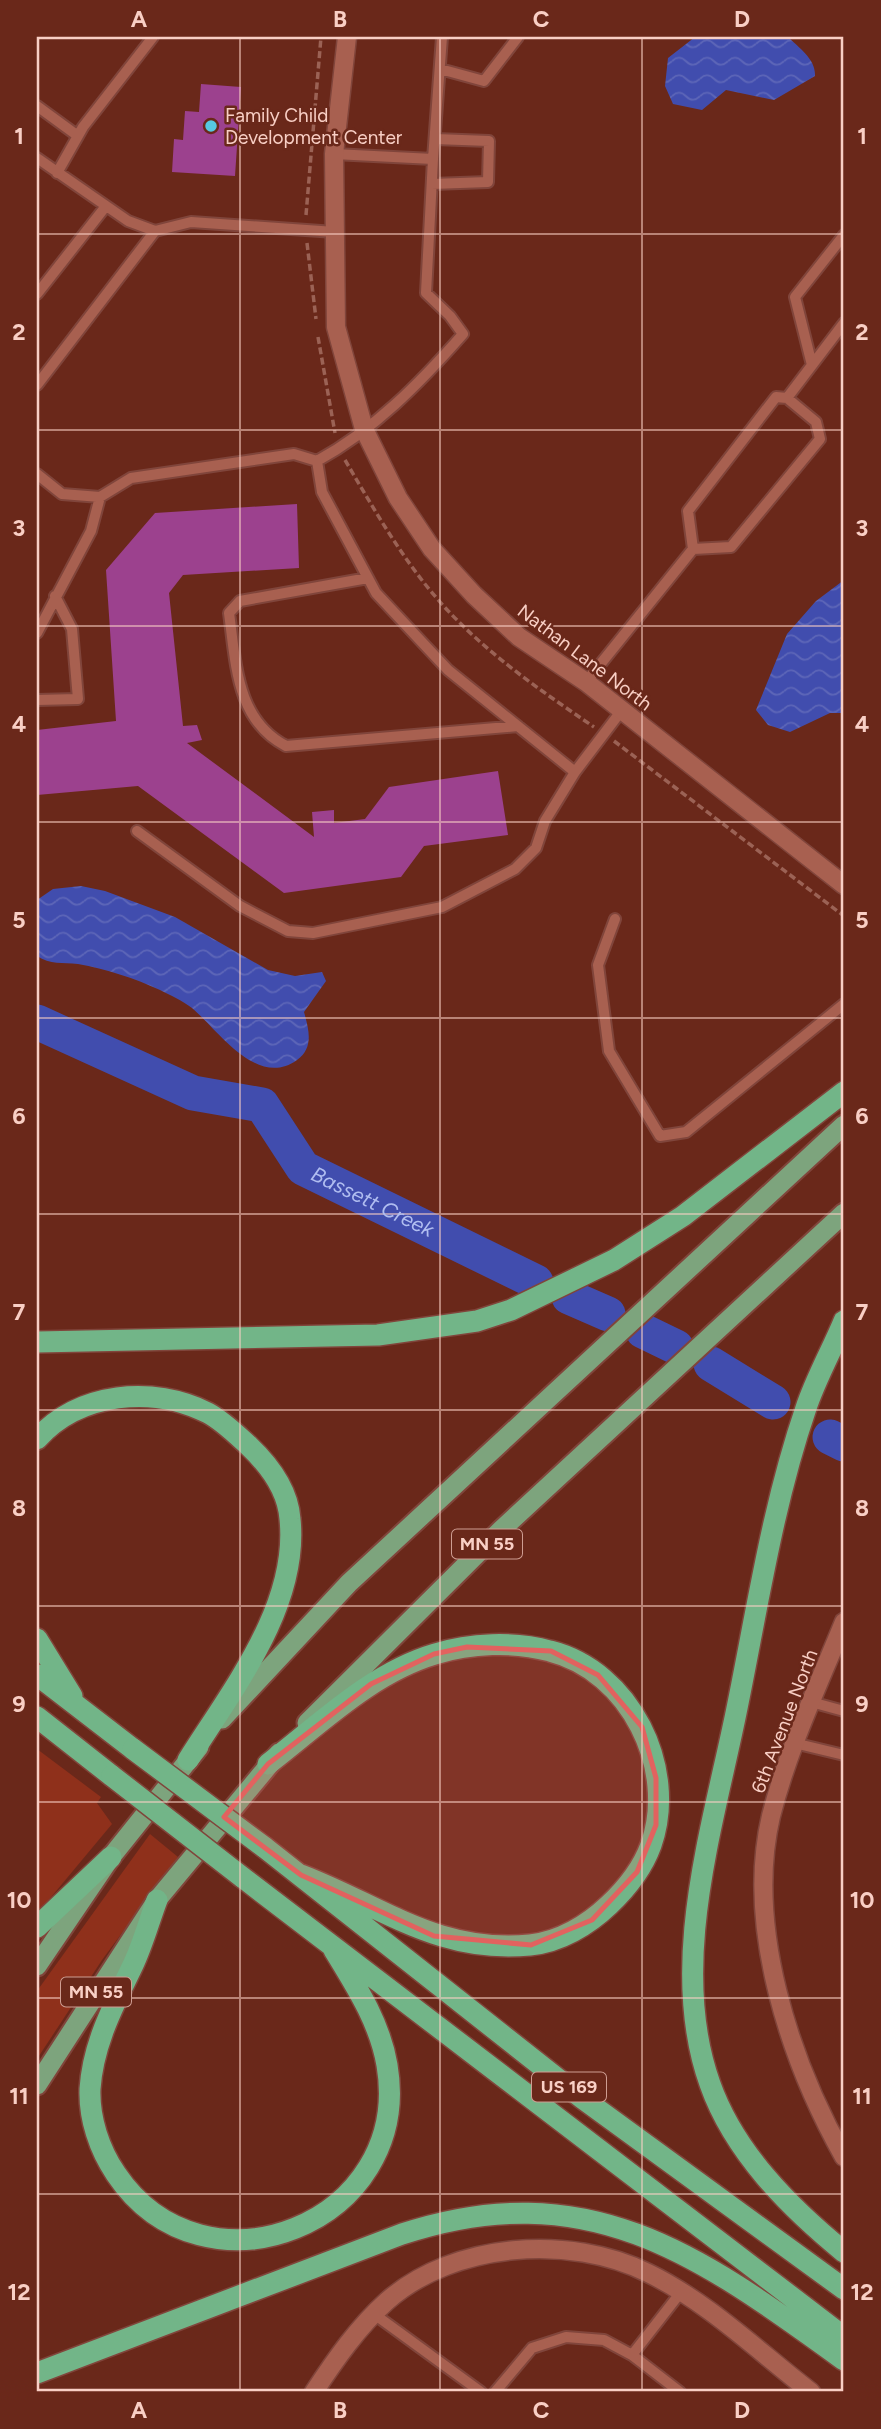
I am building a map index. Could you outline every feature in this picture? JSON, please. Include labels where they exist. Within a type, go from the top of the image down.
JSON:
[{"type":"highway","points":[[37,1342],[378,1335],[477,1321],[575,1281],[626,1253],[683,1216],[844,1092]]},
{"type":"highway","name":"MN 55","points":[[37,1966],[111,1857],[188,1760],[232,1707],[349,1583],[844,1125]]},
{"type":"highway","name":"MN 55","points":[[37,2085],[157,1900],[268,1764],[357,1670],[501,1530],[844,1213]]},
{"type":"highway","points":[[844,1321],[807,1405],[772,1529],[712,1829],[691,1954],[700,2044],[710,2085],[731,2126],[754,2164],[844,2252]]},
{"type":"highway","points":[[37,1439],[58,1419],[99,1401],[150,1395],[210,1414],[242,1439],[272,1473],[287,1502],[290,1539],[283,1585],[275,1609],[241,1674],[188,1760]]},
{"type":"highway","points":[[37,1639],[78,1707]]},
{"type":"highway","points":[[268,1764],[351,1698],[383,1678],[434,1654],[484,1645],[551,1651],[598,1675],[631,1709],[648,1744],[656,1777],[659,1809],[646,1857],[607,1908],[562,1937],[531,1945],[453,1941],[434,1936],[352,1895],[301,1875]]},
{"type":"highway","name":"US 169","points":[[37,1675],[301,1875],[582,2098],[844,2289]]},
{"type":"highway","name":"US 169","points":[[37,1717],[334,1950],[437,2024],[844,2337]]},
{"type":"highway","points":[[37,1733],[88,1757]]},
{"type":"highway","points":[[37,1927],[111,1857]]},
{"type":"highway","points":[[157,1900],[133,1965],[106,2019],[93,2067],[91,2105],[103,2151],[122,2183],[156,2214],[194,2232],[245,2240],[297,2229],[331,2210],[345,2196],[378,2149],[389,2109],[387,2063],[366,2004],[334,1950]]},
{"type":"highway","points":[[37,2373],[402,2234],[458,2218],[505,2211],[581,2217],[627,2229],[664,2245],[793,2323],[844,2360]]},
{"type":"street","name":"Nathan Lane North","points":[[347,37],[334,154],[336,327],[364,429],[398,498],[432,549],[519,637],[586,682],[844,885]]},
{"type":"street","name":"6th Avenue North","points":[[844,1622],[794,1743],[771,1818],[762,1877],[767,1944],[802,2070],[823,2119],[844,2157]]},
{"type":"street","points":[[314,2392],[344,2348],[374,2314],[408,2287],[476,2256],[554,2249],[597,2256],[635,2267],[681,2292],[811,2392]]},
{"type":"lane","points":[[57,173],[78,136],[153,37]]},
{"type":"lane","points":[[37,474],[62,494],[100,497],[131,478],[293,454],[317,461],[339,449],[419,384],[463,334],[450,316],[426,293],[442,37]]},
{"type":"lane","points":[[440,69],[484,81],[518,37]]},
{"type":"lane","points":[[37,106],[78,136]]},
{"type":"lane","points":[[432,184],[488,182],[489,141],[435,138]]},
{"type":"lane","points":[[334,154],[433,159]]},
{"type":"lane","points":[[37,158],[128,221],[155,231],[191,222],[335,232]]},
{"type":"lane","points":[[37,294],[106,206]]},
{"type":"lane","points":[[37,384],[155,231]]},
{"type":"lane","points":[[812,365],[795,297],[844,235]]},
{"type":"lane","points":[[787,398],[844,323]]},
{"type":"lane","points":[[586,682],[693,548],[688,512],[776,397],[787,398],[816,422],[820,439],[731,547],[693,548]]},
{"type":"lane","points":[[317,461],[322,492],[376,593],[448,670],[575,772]]},
{"type":"lane","points":[[37,633],[91,531],[100,497]]},
{"type":"lane","points":[[369,579],[240,601],[229,613],[239,685],[250,714],[269,738],[286,746],[518,726]]},
{"type":"lane","points":[[37,700],[78,699],[72,629],[55,596]]},
{"type":"lane","points":[[136,831],[240,906],[288,931],[313,933],[442,907],[515,869],[536,848],[545,821],[575,772],[622,710]]},
{"type":"lane","points":[[615,919],[598,965],[609,1051],[660,1136],[686,1132],[844,1004]]},
{"type":"lane","points":[[811,1702],[844,1711]]},
{"type":"lane","points":[[794,1743],[844,1755]]},
{"type":"lane","points":[[632,2355],[681,2292]]},
{"type":"lane","points":[[374,2314],[481,2392]]},
{"type":"lane","points":[[495,2392],[532,2348],[566,2337],[604,2340],[632,2355],[680,2392]]},
{"type":"path","points":[[321,37],[305,229],[323,377],[339,449],[411,566],[458,621],[527,681],[604,733],[844,916]]},
{"type":"highlighted area","points":[[467,1647],[551,1651],[598,1675],[642,1727],[656,1778],[656,1825],[637,1872],[592,1920],[531,1945],[434,1936],[301,1875],[224,1817],[268,1764],[371,1684],[434,1654]]},
{"type":"shaded area","points":[[37,1749],[101,1797],[97,1803],[112,1824],[37,1914]]},
{"type":"shaded area","points":[[150,1834],[178,1857],[102,1960],[37,2059],[37,1991]]},
{"type":"water","points":[[695,37],[788,37],[810,59],[815,76],[774,100],[726,90],[702,110],[673,104],[665,86],[668,58]]},
{"type":"water","points":[[844,580],[844,713],[830,713],[790,732],[768,725],[756,710],[787,634],[816,601]]},
{"type":"water","points":[[81,886],[105,891],[175,917],[268,970],[295,976],[322,972],[326,981],[304,1012],[309,1038],[306,1050],[297,1060],[282,1067],[267,1067],[239,1053],[192,1008],[160,990],[109,971],[52,962],[37,956],[37,900],[53,889]]},
{"type":"building","name":"Family Child Development Center","points":[[201,84],[241,87],[235,176],[172,172],[174,139],[183,140],[185,111],[199,112]]},
{"type":"building","points":[[297,504],[299,568],[183,575],[169,593],[183,726],[197,725],[202,740],[187,743],[314,837],[312,812],[334,810],[334,823],[365,819],[389,787],[498,771],[508,835],[424,846],[401,877],[284,893],[138,786],[37,795],[37,730],[116,721],[106,570],[155,513]]},
{"type":"waterway","name":"Bassett Creek","points":[[37,1022],[193,1093],[262,1105],[303,1168],[536,1282]]},
{"type":"waterway","name":"Bassett Creek","points":[[569,1297],[608,1314]]},
{"type":"waterway","name":"Bassett Creek","points":[[643,1331],[676,1347]]},
{"type":"waterway","name":"Bassett Creek","points":[[711,1364],[773,1402]]},
{"type":"waterway","name":"Bassett Creek","points":[[830,1437],[844,1444]]},
{"type":"place","name":"Family Child Development Center","points":[[211,126]]}]
